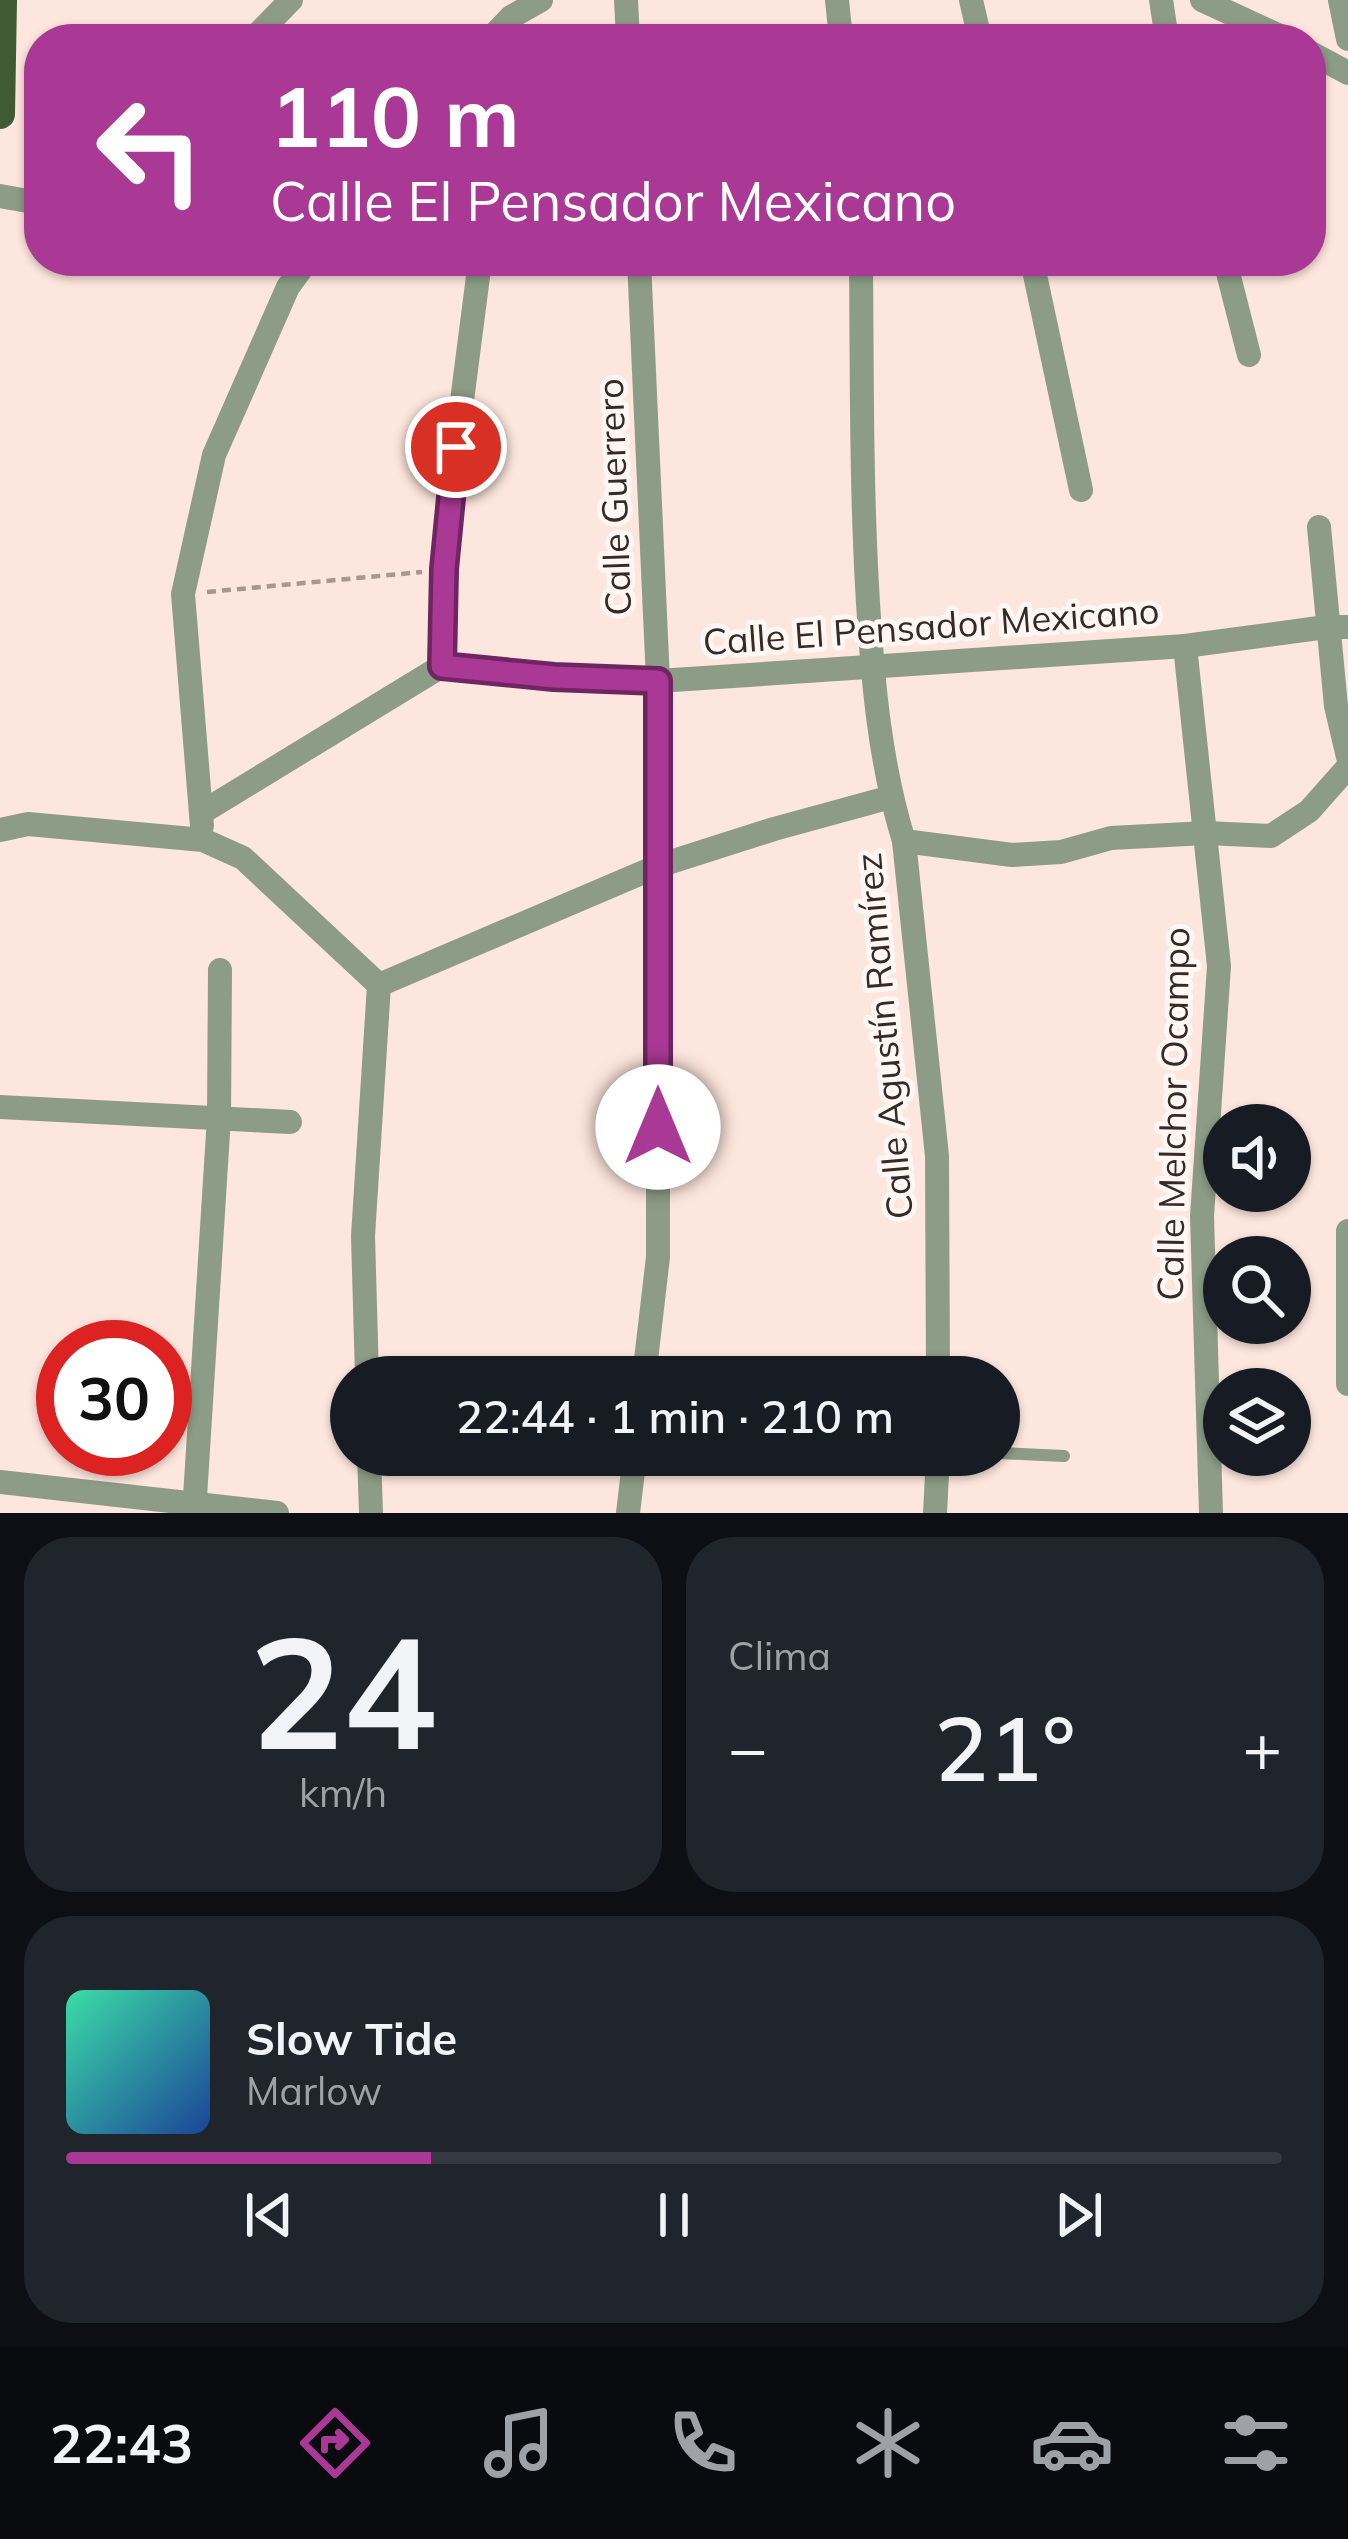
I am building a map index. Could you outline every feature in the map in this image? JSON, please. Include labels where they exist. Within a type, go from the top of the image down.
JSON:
[{"type":"main road","points":[[0,113],[2,0]]},
{"type":"street","points":[[268,24],[291,0]]},
{"type":"street","points":[[514,24],[542,0]]},
{"type":"street","points":[[1202,0],[1260,24]]},
{"type":"street","points":[[1340,0],[1348,39]]},
{"type":"street","points":[[203,840],[183,595],[214,455],[296,276]]},
{"type":"street","points":[[201,813],[442,666],[450,494],[478,276]]},
{"type":"street","name":"Calle Guerrero","points":[[640,276],[658,681],[658,1258],[646,1356]]},
{"type":"street","name":"Calle Agustín Ramírez","points":[[861,276],[863,527],[872,665],[891,797],[904,841],[937,1156],[938,1356]]},
{"type":"street","points":[[1035,276],[1081,490]]},
{"type":"street","points":[[1229,276],[1250,355]]},
{"type":"street","points":[[1319,527],[1337,627],[1336,706],[1348,757]]},
{"type":"street","name":"Calle El Pensador Mexicano","points":[[442,666],[658,681],[1185,646],[1337,627]]},
{"type":"street","name":"Calle Melchor Ocampo","points":[[1185,646],[1219,966],[1202,1216],[1211,1513]]},
{"type":"street","points":[[904,841],[1012,855],[1061,852],[1111,838],[1205,833],[1271,836],[1309,811],[1348,767]]},
{"type":"street","points":[[379,985],[658,866],[891,797]]},
{"type":"street","points":[[0,830],[28,824],[203,840],[243,858],[379,985]]},
{"type":"street","points":[[194,1509],[219,1117],[220,970]]},
{"type":"street","points":[[366,1356],[363,1236],[379,985]]},
{"type":"street","points":[[0,1107],[290,1122]]},
{"type":"street","points":[[1348,1231],[1348,1384]]},
{"type":"street","points":[[370,1476],[371,1513]]},
{"type":"street","points":[[628,1513],[632,1476]]},
{"type":"street","points":[[935,1513],[937,1476]]},
{"type":"street","points":[[0,1482],[194,1509],[277,1513]]},
{"type":"lane","points":[[1020,1454],[1064,1456]]},
{"type":"path","points":[[183,595],[444,569]]},
{"type":"route","points":[[456,447],[444,569],[442,666],[658,681],[658,1127]]}]
